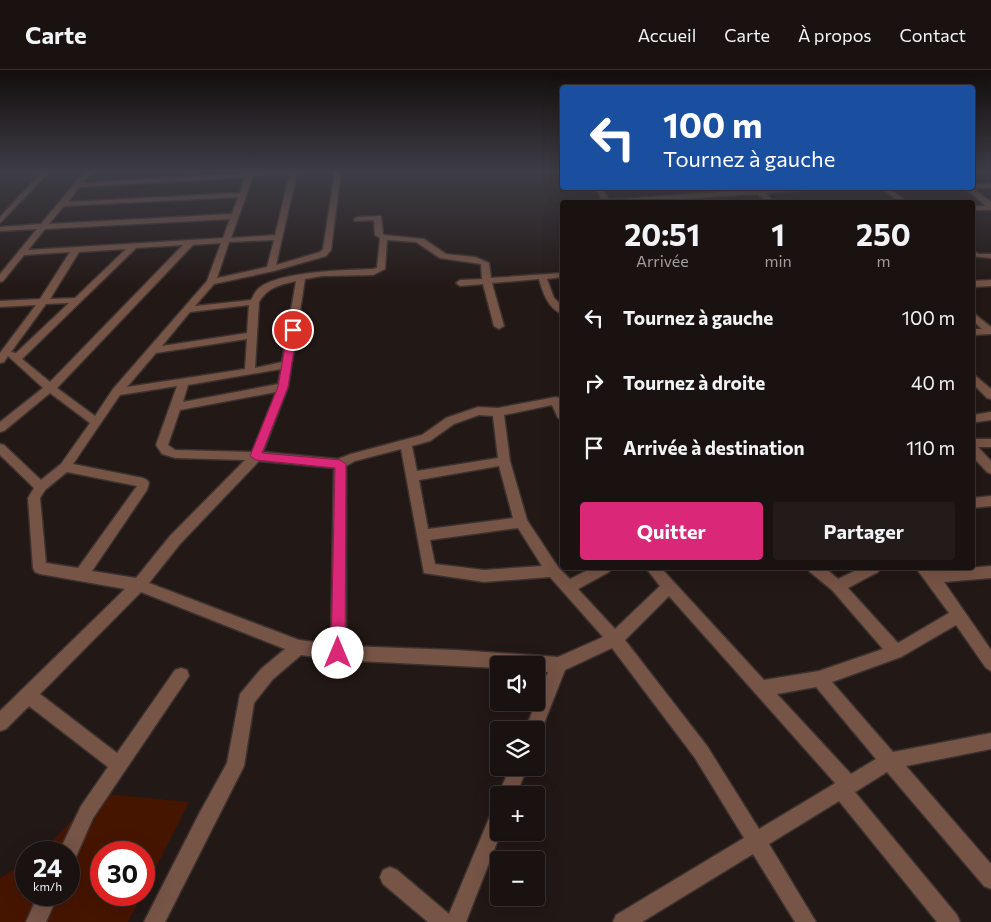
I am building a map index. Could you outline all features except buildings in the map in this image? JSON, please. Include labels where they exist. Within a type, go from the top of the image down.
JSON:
[{"type":"street","points":[[0,221],[10,211]]},
{"type":"street","points":[[0,279],[57,211]]},
{"type":"street","points":[[237,211],[211,282],[117,392],[65,467],[41,487],[34,498],[40,568],[139,585],[299,647],[338,653],[456,657],[559,664],[615,638],[670,586]]},
{"type":"street","points":[[271,269],[285,211]]},
{"type":"street","points":[[211,282],[271,269],[323,254],[327,250],[332,211]]},
{"type":"street","points":[[0,229],[235,216]]},
{"type":"street","points":[[358,219],[378,218],[379,234],[384,237],[404,237],[419,240],[444,256],[479,259],[485,263],[487,281],[499,326]]},
{"type":"street","points":[[22,253],[278,237]]},
{"type":"street","points":[[250,372],[254,302],[261,290],[265,287],[322,272],[373,272],[381,269],[384,237]]},
{"type":"street","points":[[0,428],[50,388],[190,243]]},
{"type":"street","points":[[16,359],[80,300],[133,247]]},
{"type":"street","points":[[0,360],[43,302],[76,250]]},
{"type":"street","points":[[322,272],[323,254]]},
{"type":"street","points":[[975,254],[991,256]]},
{"type":"street","points":[[460,283],[560,275]]},
{"type":"street","points":[[542,277],[550,299],[560,308]]},
{"type":"street","points":[[0,723],[139,585],[175,540],[256,456],[283,387],[301,278]]},
{"type":"street","points":[[975,284],[991,283]]},
{"type":"street","points":[[0,304],[80,300]]},
{"type":"street","points":[[187,310],[254,302]]},
{"type":"street","points":[[975,318],[990,331],[975,332]]},
{"type":"street","points":[[153,350],[252,335]]},
{"type":"street","points":[[7,351],[50,388],[96,422]]},
{"type":"street","points":[[117,392],[250,372],[287,364]]},
{"type":"street","points":[[184,382],[162,445],[166,451],[175,454],[256,456],[340,464],[351,458],[426,438],[450,421],[478,411],[498,412],[556,401],[560,410]]},
{"type":"street","points":[[975,382],[991,394]]},
{"type":"street","points":[[174,407],[283,387]]},
{"type":"street","points":[[498,412],[504,461],[521,522],[553,571],[615,638],[700,752],[806,922]]},
{"type":"street","points":[[977,418],[991,416]]},
{"type":"street","points":[[406,442],[429,569],[484,576],[553,571]]},
{"type":"street","points":[[975,444],[991,442]]},
{"type":"street","points":[[0,448],[41,487]]},
{"type":"street","points":[[975,451],[991,469]]},
{"type":"street","points":[[412,476],[504,461]]},
{"type":"street","points":[[338,653],[340,464]]},
{"type":"street","points":[[65,467],[142,483],[144,487],[82,574]]},
{"type":"street","points":[[975,502],[991,501]]},
{"type":"street","points":[[423,535],[521,522]]},
{"type":"street","points":[[567,588],[600,570]]},
{"type":"street","points":[[655,570],[762,688],[845,787],[950,922]]},
{"type":"street","points":[[817,570],[837,586],[896,652]]},
{"type":"street","points":[[837,586],[869,570]]},
{"type":"street","points":[[928,572],[991,572]]},
{"type":"street","points":[[928,572],[959,614],[991,663]]},
{"type":"street","points":[[762,688],[819,679],[896,652],[959,614]]},
{"type":"street","points":[[154,922],[204,820],[235,766],[242,736],[246,700],[267,674],[299,647]]},
{"type":"street","points":[[537,721],[559,664]]},
{"type":"street","points":[[73,841],[87,812],[181,676]]},
{"type":"street","points":[[819,679],[991,879]]},
{"type":"street","points":[[28,695],[119,765]]},
{"type":"street","points":[[623,922],[889,761],[991,741]]},
{"type":"street","points":[[456,922],[490,837]]},
{"type":"street","points":[[390,877],[443,922]]},
{"type":"street","points":[[36,922],[43,906]]},
{"type":"shaded area","points":[[96,793],[189,802],[155,869],[155,841],[90,841],[90,906],[136,906],[128,922],[0,922],[0,878],[15,869],[15,906],[80,906],[80,841],[53,841]]},
{"type":"route","points":[[293,330],[283,387],[256,456],[340,464],[338,653]]}]
